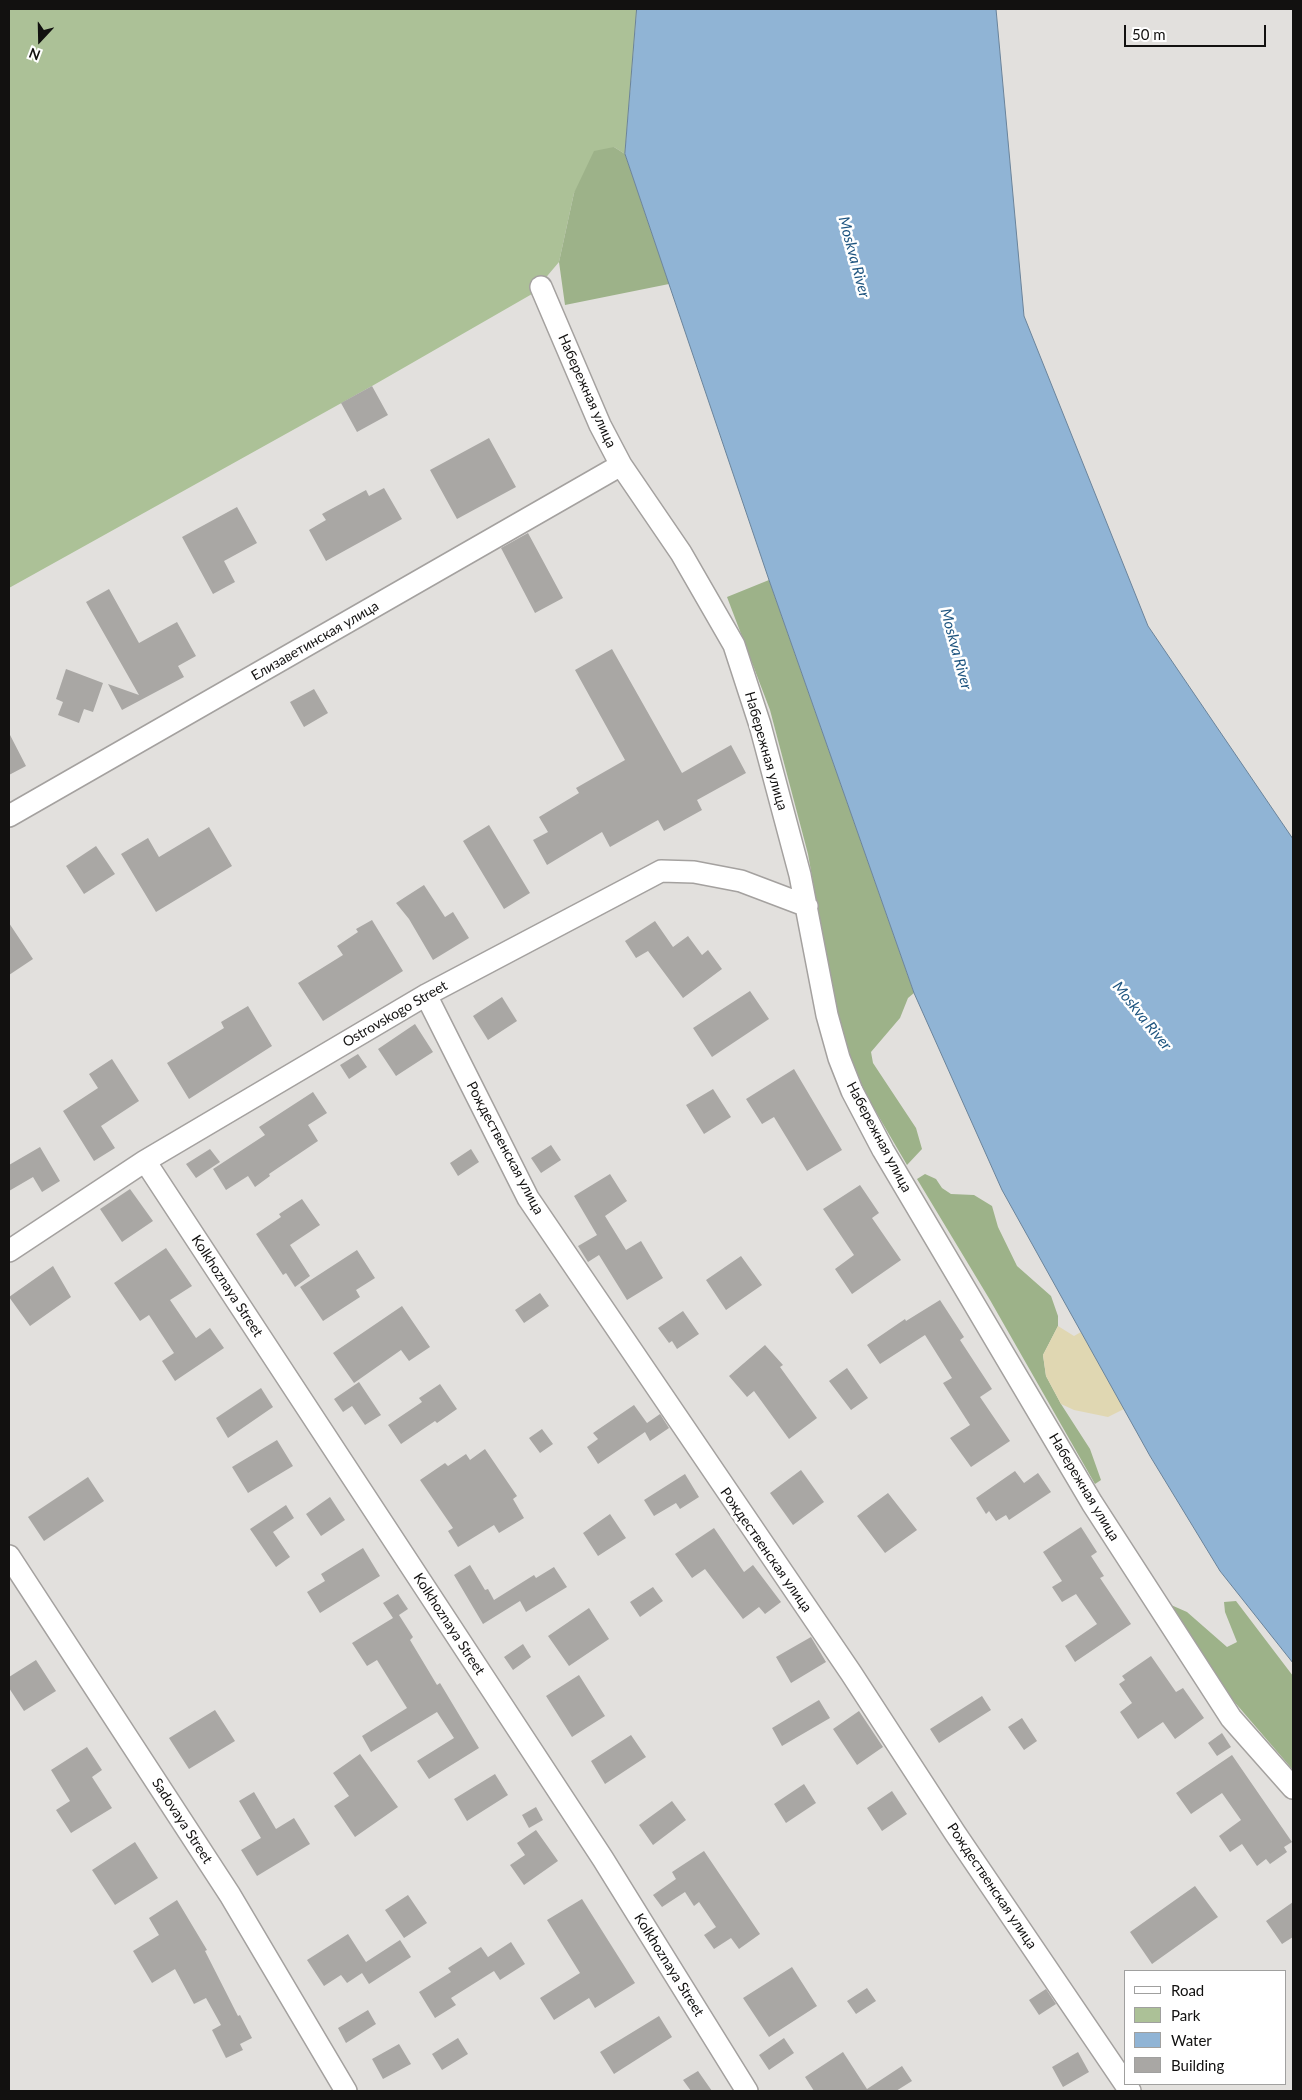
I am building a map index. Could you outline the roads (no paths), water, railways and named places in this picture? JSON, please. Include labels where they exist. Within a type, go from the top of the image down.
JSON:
[{"type":"street","name":"Набережная улица","points":[[541,287],[600,425],[621,465],[681,553],[734,645],[760,726],[807,906],[827,1015],[839,1058],[852,1091],[883,1150],[1103,1520],[1231,1718],[1293,1788]]},
{"type":"street","name":"Елизаветинская улица","points":[[9,816],[621,465]]},
{"type":"street","name":"Ostrovskogo Street","points":[[9,1251],[145,1161],[426,994],[661,871],[694,872],[741,881],[807,906]]},
{"type":"street","name":"Рождественская улица","points":[[426,994],[528,1198],[851,1673],[955,1833],[1124,2082]]},
{"type":"street","name":"Kolkhoznaya Street","points":[[145,1161],[603,1859],[747,2091]]},
{"type":"street","name":"Sadovaya Street","points":[[9,1556],[230,1895],[346,2091]]},
{"type":"water","name":"Moskva River","points":[[637,9],[996,9],[1024,316],[1148,626],[1293,839],[1293,1663],[1220,1571],[1150,1456],[1002,1190],[914,993],[769,580],[625,154]]}]
